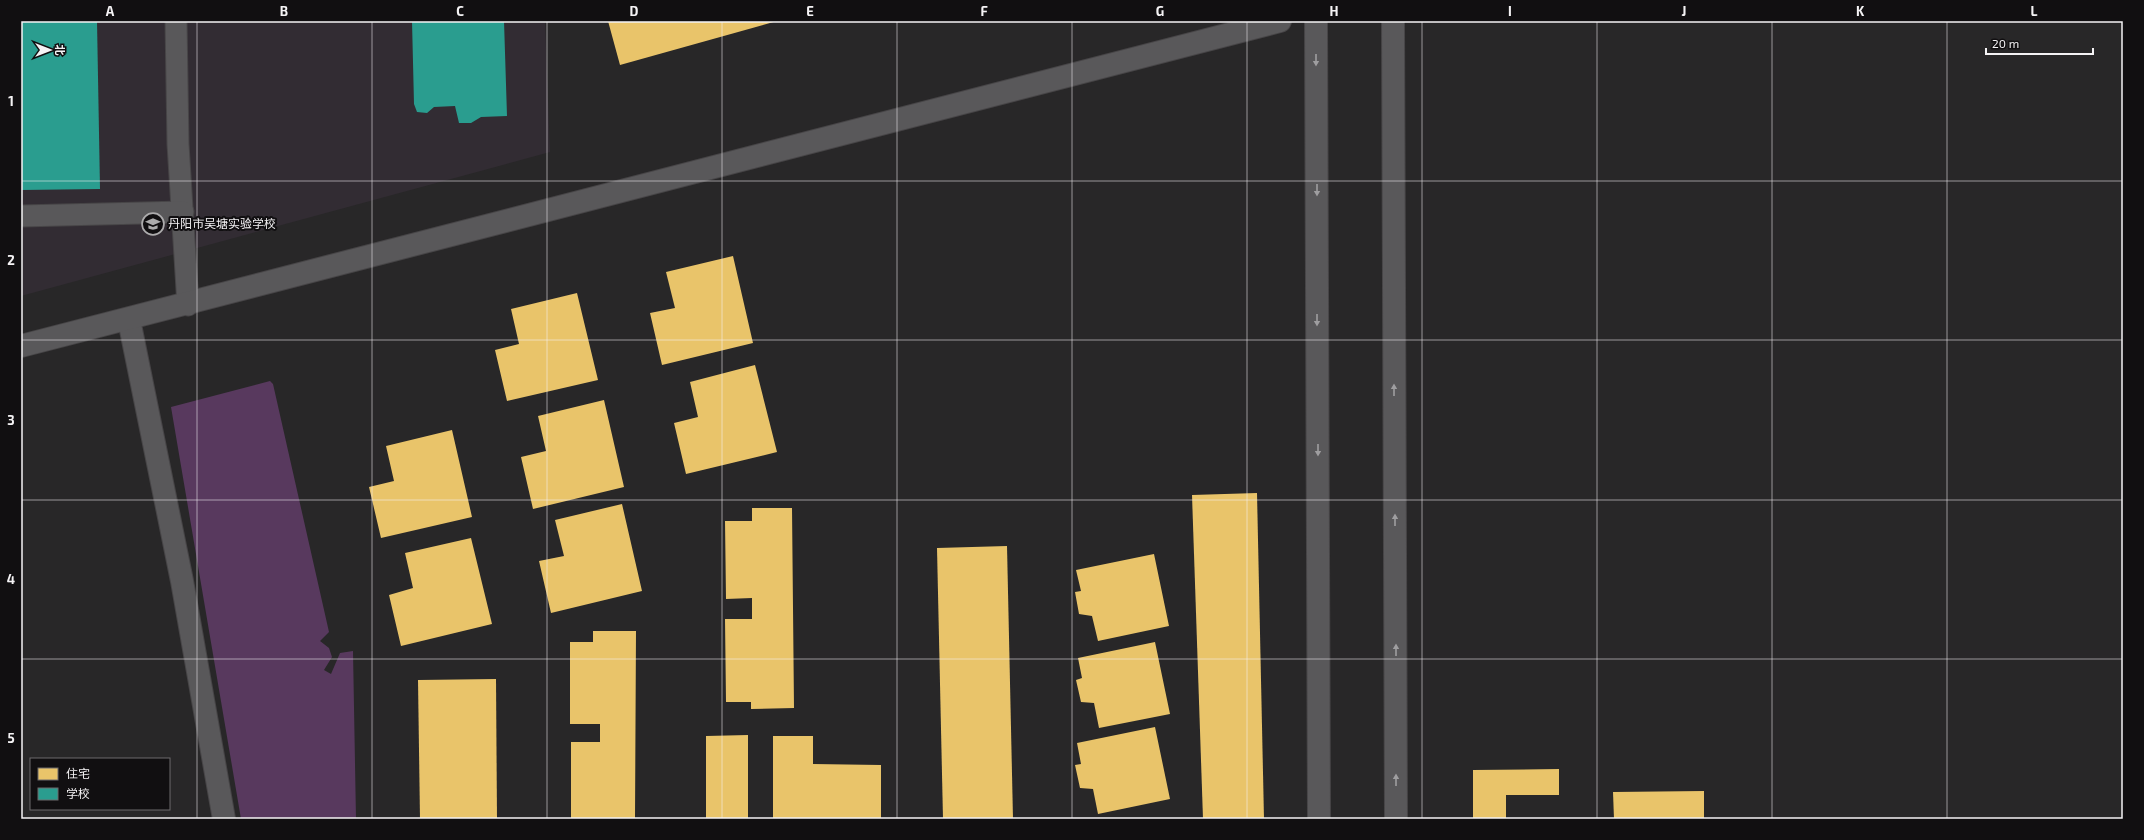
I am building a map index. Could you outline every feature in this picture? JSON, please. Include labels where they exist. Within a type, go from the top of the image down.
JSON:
[{"type":"street","points":[[21,346],[188,305],[1280,21]]},
{"type":"street","points":[[1316,21],[1319,819]]},
{"type":"street","points":[[1393,21],[1396,819]]},
{"type":"street","points":[[129,320],[182,581],[224,819]]},
{"type":"lane","points":[[176,21],[178,144],[188,305]]},
{"type":"lane","points":[[21,216],[183,212]]},
{"type":"shaded area","name":"丹阳市吴塘实验学校","points":[[21,21],[545,21],[550,152],[21,296]]},
{"type":"shaded area","points":[[270,381],[273,384],[329,632],[320,641],[329,648],[332,657],[324,670],[331,674],[340,653],[353,651],[356,819],[241,819],[171,407]]},
{"type":"building: 住宅","points":[[608,21],[777,21],[620,65]]},
{"type":"building: 住宅","points":[[733,256],[753,343],[662,365],[650,313],[675,308],[666,272]]},
{"type":"building: 住宅","points":[[577,293],[598,380],[507,401],[495,350],[519,344],[511,309]]},
{"type":"building: 住宅","points":[[755,365],[777,452],[686,474],[674,423],[698,417],[690,382]]},
{"type":"building: 住宅","points":[[604,400],[624,487],[533,509],[521,457],[546,451],[538,416]]},
{"type":"building: 住宅","points":[[452,430],[472,517],[381,538],[369,487],[394,481],[386,446]]},
{"type":"building: 住宅","points":[[1257,493],[1264,819],[1203,819],[1192,495]]},
{"type":"building: 住宅","points":[[622,504],[642,591],[551,613],[539,561],[564,556],[555,520]]},
{"type":"building: 住宅","points":[[752,508],[792,508],[794,708],[751,709],[751,702],[726,702],[725,619],[752,619],[752,598],[726,599],[725,521],[752,521]]},
{"type":"building: 住宅","points":[[471,538],[492,624],[401,646],[389,595],[413,588],[405,553]]},
{"type":"building: 住宅","points":[[1007,546],[1013,819],[943,819],[937,548]]},
{"type":"building: 住宅","points":[[1154,554],[1169,626],[1098,641],[1092,616],[1079,614],[1075,592],[1081,591],[1076,570]]},
{"type":"building: 住宅","points":[[593,631],[636,631],[635,819],[571,819],[571,742],[600,742],[600,724],[570,724],[570,642],[593,642]]},
{"type":"building: 住宅","points":[[1155,642],[1170,714],[1099,728],[1094,703],[1081,702],[1076,680],[1082,678],[1078,658]]},
{"type":"building: 住宅","points":[[496,679],[497,819],[420,819],[418,680]]},
{"type":"building: 住宅","points":[[1155,727],[1170,799],[1098,814],[1093,789],[1080,788],[1075,765],[1081,764],[1077,743]]},
{"type":"building: 住宅","points":[[748,735],[748,819],[706,819],[706,736]]},
{"type":"building: 住宅","points":[[773,736],[813,736],[813,764],[881,765],[881,819],[773,819]]},
{"type":"building: 住宅","points":[[1559,769],[1559,795],[1506,795],[1506,819],[1473,819],[1473,770]]},
{"type":"building: 住宅","points":[[1704,791],[1704,819],[1614,819],[1613,792]]},
{"type":"building: 学校","points":[[21,21],[97,21],[100,189],[21,190]]},
{"type":"building: 学校","points":[[412,21],[504,21],[507,116],[481,117],[471,123],[459,123],[455,106],[434,107],[427,113],[417,112],[414,104]]},
{"type":"place","name":"丹阳市吴塘实验学校","points":[[153,224]]}]
